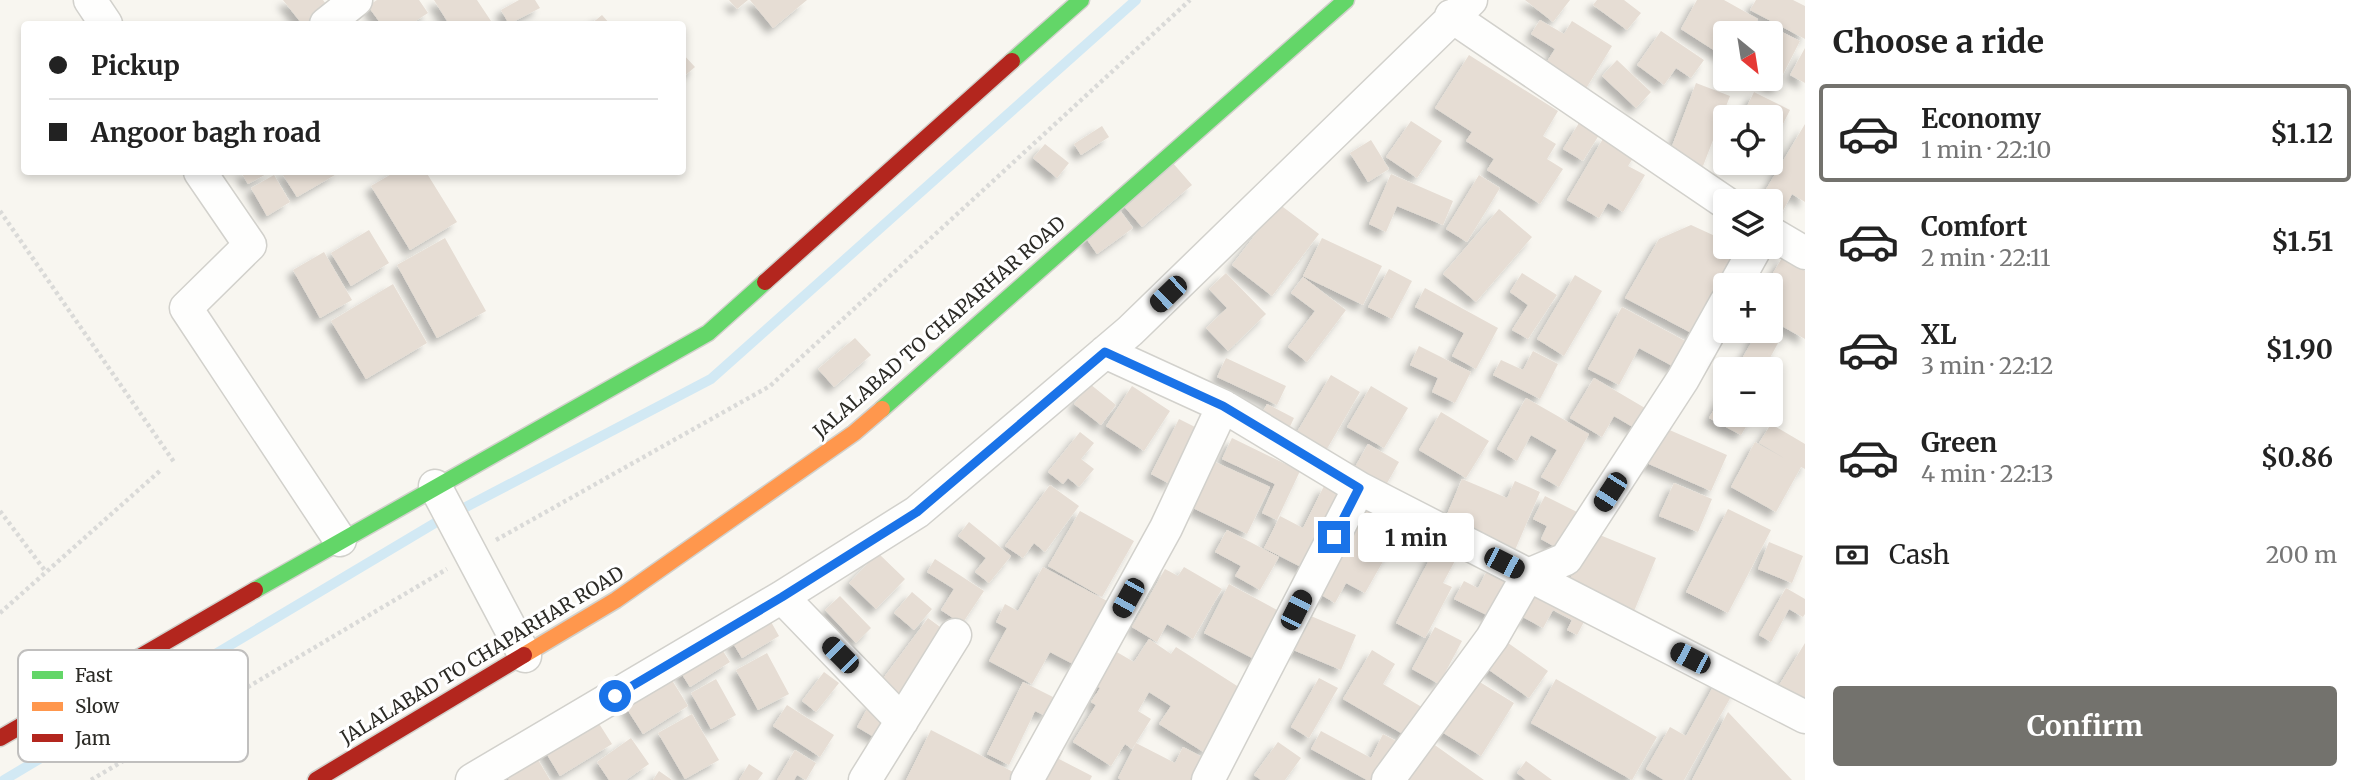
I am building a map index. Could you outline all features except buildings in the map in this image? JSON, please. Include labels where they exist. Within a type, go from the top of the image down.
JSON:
[{"type":"street","points":[[90,0],[104,21]]},
{"type":"street","points":[[331,21],[356,0]]},
{"type":"street","points":[[152,650],[435,486],[708,333],[1081,0]]},
{"type":"street","name":"JALALABAD TO CHAPARHAR ROAD","points":[[316,780],[616,600],[854,433],[1346,0]]},
{"type":"street","points":[[472,780],[782,597],[917,512],[1105,352],[1461,8],[1713,192]]},
{"type":"street","points":[[202,175],[250,245],[186,308],[341,540]]},
{"type":"street","points":[[1783,240],[1805,253]]},
{"type":"street","points":[[1388,780],[1492,638],[1528,575],[1566,559],[1684,379],[1713,326]]},
{"type":"street","points":[[1105,352],[1223,406],[1359,488],[1805,717]]},
{"type":"street","points":[[1027,780],[1166,528],[1223,406]]},
{"type":"street","points":[[435,486],[525,656]]},
{"type":"street","points":[[1208,780],[1359,488]]},
{"type":"street","points":[[782,597],[902,721]]},
{"type":"street","points":[[865,780],[955,635]]},
{"type":"street","points":[[0,738],[18,728]]},
{"type":"path","points":[[248,687],[472,554],[770,386],[1190,0]]},
{"type":"path","points":[[0,211],[174,462]]},
{"type":"path","points":[[0,613],[162,469]]},
{"type":"path","points":[[0,511],[46,572]]},
{"type":"path","points":[[91,780],[121,762]]},
{"type":"waterway","points":[[466,507],[711,379],[1136,0]]},
{"type":"waterway","points":[[222,650],[435,523]]},
{"type":"waterway","points":[[4,780],[34,762]]},
{"type":"traffic: fast","points":[[1012,61],[1081,0]]},
{"type":"traffic: fast","points":[[882,409],[1346,0]]},
{"type":"traffic: fast","points":[[255,590],[708,333],[765,282]]},
{"type":"traffic: slow","points":[[524,655],[616,600],[854,433],[882,409]]},
{"type":"traffic: jam","points":[[765,282],[1012,61]]},
{"type":"traffic: jam","points":[[152,650],[255,590]]},
{"type":"traffic: jam","points":[[316,780],[524,655]]},
{"type":"traffic: jam","points":[[0,738],[18,728]]},
{"type":"route","points":[[615,696],[782,597],[917,512],[1105,352],[1223,406],[1359,488],[1334,537]]}]
